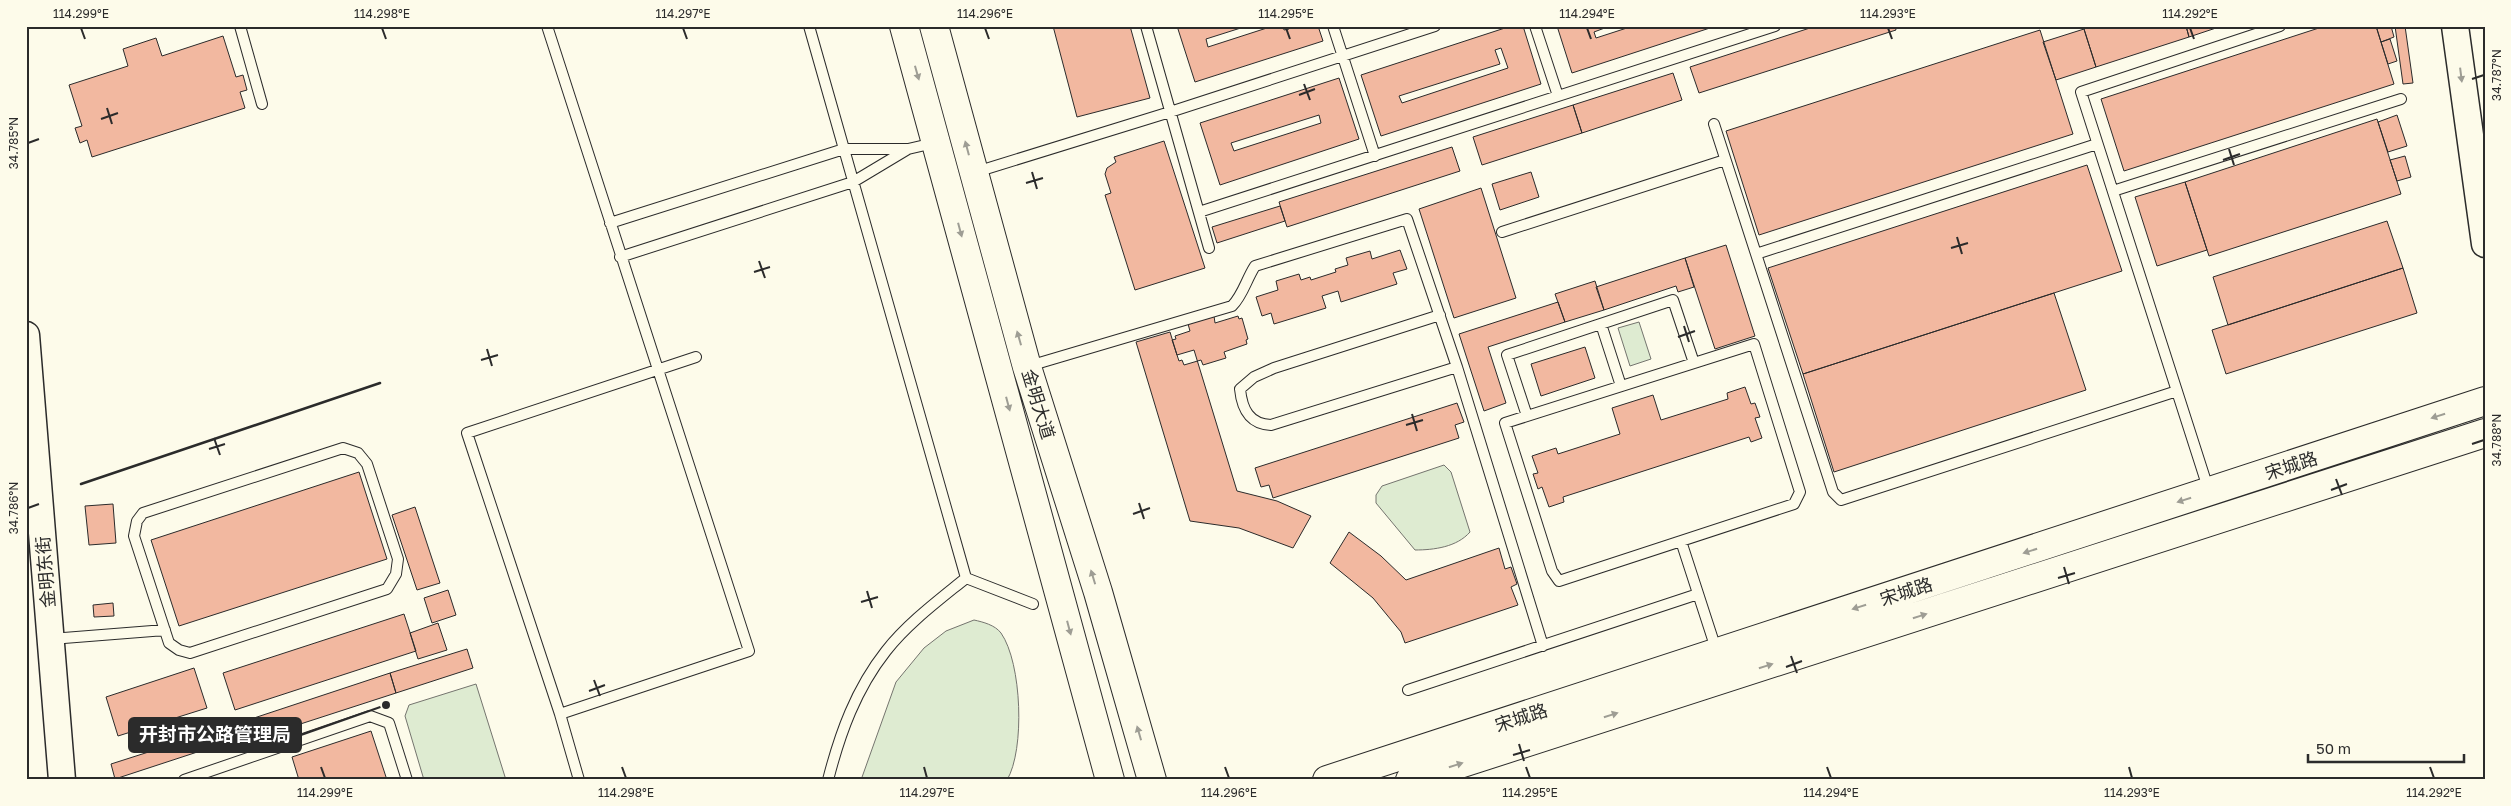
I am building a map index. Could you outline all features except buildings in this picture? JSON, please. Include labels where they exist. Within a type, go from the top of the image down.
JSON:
[{"type":"main road","name":"金明大道","points":[[904,26],[1110,780]]},
{"type":"main road","name":"金明大道","points":[[934,26],[1027,367],[1098,592],[1152,780]]},
{"type":"main road","name":"宋城路","points":[[1327,780],[2485,401]]},
{"type":"main road","name":"宋城路","points":[[1410,780],[2485,433]]},
{"type":"street","points":[[2455,26],[2485,244]]},
{"type":"street","name":"金明东街","points":[[26,335],[62,780]]},
{"type":"lane","points":[[240,26],[262,104]]},
{"type":"lane","points":[[546,26],[749,652],[560,714]]},
{"type":"lane","points":[[809,26],[966,578]]},
{"type":"lane","points":[[1146,26],[1209,248]]},
{"type":"lane","points":[[1333,26],[1375,156]]},
{"type":"lane","points":[[974,173],[1170,112],[1434,26]]},
{"type":"lane","points":[[1534,26],[1558,96]]},
{"type":"lane","points":[[2210,492],[2080,92],[2280,26]]},
{"type":"lane","points":[[1199,212],[1769,27]]},
{"type":"lane","points":[[2113,192],[2401,98]]},
{"type":"lane","points":[[1714,124],[1833,492],[1841,500],[2177,391]]},
{"type":"lane","points":[[610,223],[844,149],[908,149],[936,142]]},
{"type":"lane","points":[[1756,254],[2098,144]]},
{"type":"lane","points":[[620,256],[854,182],[908,149]]},
{"type":"lane","points":[[1502,232],[1725,160]]},
{"type":"lane","points":[[1027,367],[1232,306],[1242,297],[1244,283],[1255,266],[1407,219],[1457,367],[1543,646]]},
{"type":"lane","points":[[1527,416],[1507,355],[1673,300],[1694,363]]},
{"type":"lane","points":[[1440,315],[1274,368],[1254,377],[1240,389],[1241,399],[1246,412],[1254,422],[1271,425],[1457,367]]},
{"type":"lane","points":[[1600,324],[1622,386]]},
{"type":"lane","points":[[1754,344],[1800,492],[1794,504],[1559,581],[1552,571],[1506,423],[1622,386],[1754,344]]},
{"type":"lane","points":[[579,780],[560,714],[467,432],[696,357]]},
{"type":"lane","points":[[343,448],[358,454],[367,464],[398,559],[396,574],[387,588],[190,653],[179,650],[169,643],[165,630],[134,536],[137,521],[143,513],[343,448]]},
{"type":"lane","points":[[1681,541],[1718,653]]},
{"type":"lane","points":[[966,578],[1033,604]]},
{"type":"lane","points":[[828,780],[840,736],[860,690],[887,650],[918,618],[966,578]]},
{"type":"lane","points":[[1408,690],[1698,594]]},
{"type":"lane","points":[[50,639],[165,630]]},
{"type":"lane","points":[[184,780],[370,716],[389,723],[407,780]]},
{"type":"green space","points":[[1639,322],[1651,359],[1630,366],[1618,328]]},
{"type":"green space","points":[[1444,465],[1451,472],[1470,532],[1459,541],[1445,547],[1415,550],[1376,503],[1376,495],[1382,486]]},
{"type":"green space","points":[[974,620],[992,626],[1001,633],[1013,664],[1019,706],[1019,728],[1017,749],[1007,780],[861,780],[896,682],[924,648],[946,631]]},
{"type":"green space","points":[[476,684],[506,780],[424,780],[405,716],[409,705]]},
{"type":"wall","points":[[81,484],[380,383]]},
{"type":"place","name":"开封市公路管理局","points":[[386,705]]}]
